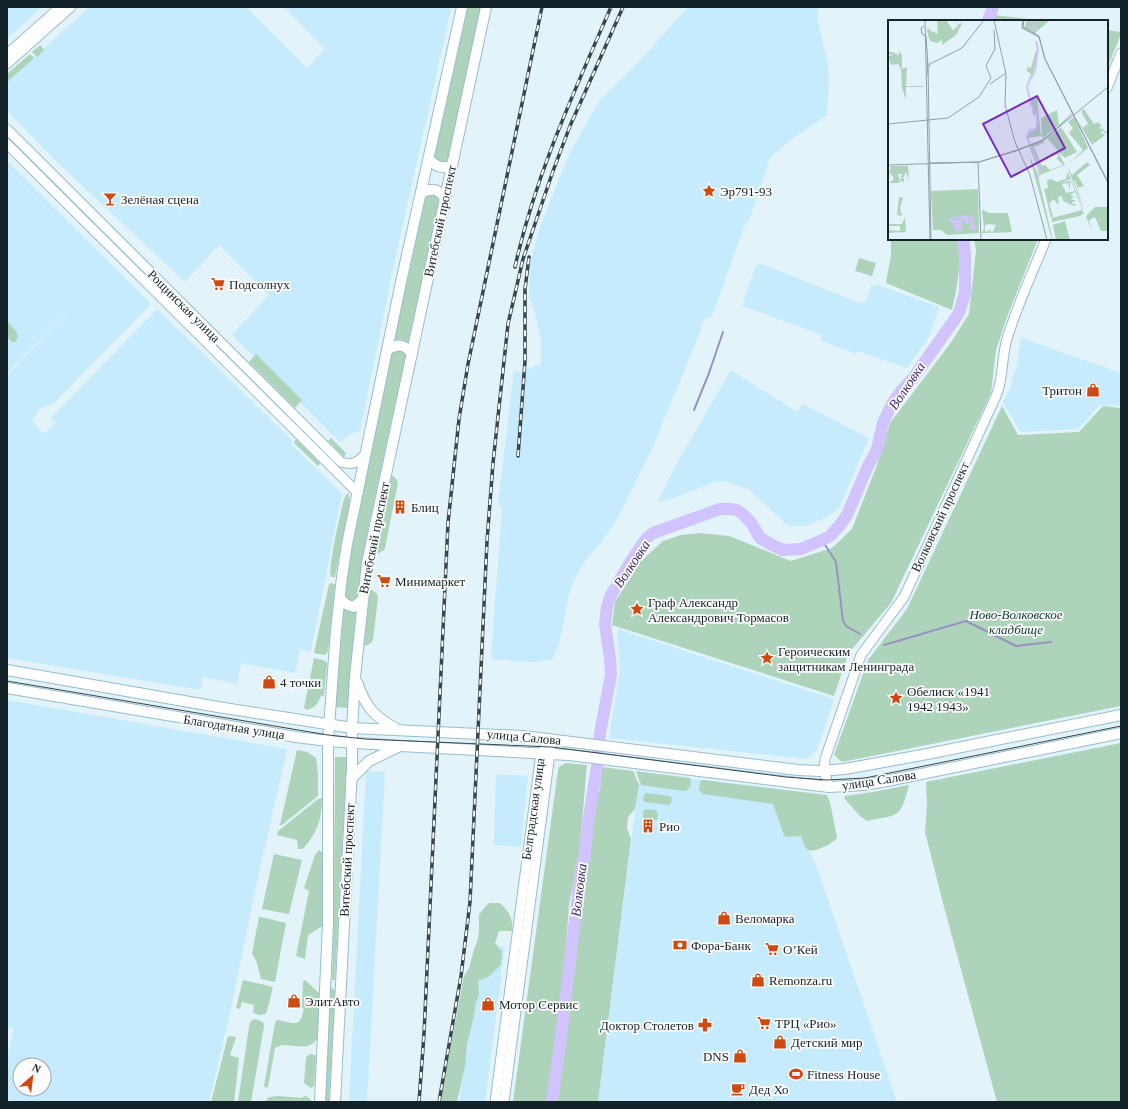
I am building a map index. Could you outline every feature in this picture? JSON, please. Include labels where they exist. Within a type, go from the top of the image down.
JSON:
[{"type":"main road","name":"Витебский проспект","points":[[320,1102],[328,924],[328,741],[340,598],[348,544],[387,350],[462,7]]},
{"type":"main road","name":"Витебский проспект","points":[[334,1102],[341,987],[355,677],[367,563],[486,7]]},
{"type":"main road","points":[[429,159],[434,165],[441,168],[452,166]]},
{"type":"main road","points":[[421,193],[429,189],[435,189],[441,192],[445,198]]},
{"type":"main road","points":[[387,350],[399,345],[404,346],[412,354]]},
{"type":"main road","points":[[340,598],[345,604],[354,606],[362,600]]},
{"type":"main road","name":"Благодатная улица","points":[[7,670],[352,728],[463,733]]},
{"type":"main road","points":[[355,677],[364,700],[372,712],[384,722],[398,730]]},
{"type":"main road","name":"Благодатная улица","points":[[7,688],[296,737],[328,741],[464,749]]},
{"type":"main road","name":"улица Салова","points":[[463,733],[523,736],[798,770],[824,771],[845,769],[922,755],[1121,715]]},
{"type":"main road","name":"улица Салова","points":[[464,749],[584,756],[829,787],[853,786],[879,782],[1121,733]]},
{"type":"main road","points":[[351,779],[369,761],[400,746]]},
{"type":"main road","points":[[326,987],[334,984],[341,987]]},
{"type":"street","points":[[7,54],[60,7]]},
{"type":"street","points":[[7,64],[71,7]]},
{"type":"street","points":[[1108,86],[1121,53]]},
{"type":"street","name":"Рощинская улица","points":[[7,129],[341,462],[350,464],[356,463],[366,453]]},
{"type":"street","name":"Рощинская улица","points":[[7,144],[358,493]]},
{"type":"street","name":"Волковский проспект","points":[[829,787],[824,771],[825,759],[861,655],[904,597],[998,392],[1004,351],[1009,331],[1046,240]]},
{"type":"street","name":"Белградская улица","points":[[495,1102],[546,753],[551,739]]},
{"type":"street","name":"Белградская улица","points":[[504,1102],[546,753]]},
{"type":"shaded area","points":[[7,7],[42,7],[7,39]]},
{"type":"shaded area","points":[[90,7],[246,7],[307,68],[325,49],[284,7],[448,7],[451,10],[395,260],[360,431],[348,435],[340,442],[232,335],[269,295],[219,245],[185,282],[60,165],[7,111],[7,81]]},
{"type":"shaded area","points":[[688,7],[819,7],[817,18],[827,60],[829,78],[827,115],[789,141],[770,158],[750,218],[744,227],[712,316],[702,322],[700,332],[651,451],[620,514],[601,543],[585,561],[574,580],[569,595],[558,647],[552,660],[533,662],[491,659],[502,507],[498,504],[514,371],[522,372],[541,364],[541,339],[534,309],[529,297],[530,262],[540,227],[569,154],[600,100],[636,65]]},
{"type":"shaded area","points":[[7,161],[151,304],[53,404],[39,409],[32,421],[43,434],[56,423],[51,418],[157,309],[292,440],[292,445],[342,494],[311,651],[300,649],[295,673],[241,663],[237,684],[203,677],[201,690],[7,658],[7,379],[9,373],[88,292],[8,372],[7,375]]},
{"type":"shaded area","points":[[758,264],[764,265],[860,303],[867,299],[871,287],[878,285],[939,307],[929,337],[907,368],[858,351],[856,354],[820,340],[822,335],[742,306],[755,268]]},
{"type":"shaded area","points":[[1021,338],[1121,373],[1121,406],[1100,405],[1078,429],[1020,432],[1003,403],[1010,388],[1017,365]]},
{"type":"shaded area","points":[[731,370],[798,412],[802,404],[869,438],[839,508],[827,517],[803,526],[789,526],[749,490],[722,481],[715,482],[658,502],[678,461]]},
{"type":"shaded area","points":[[617,629],[834,699],[817,750],[806,759],[609,738],[620,670]]},
{"type":"shaded area","points":[[7,700],[287,749],[254,896],[229,1018],[209,1102],[17,1102],[7,1100],[7,1059],[14,1029],[7,1027]]},
{"type":"shaded area","points":[[366,771],[385,772],[367,1102],[349,1102]]},
{"type":"shaded area","points":[[640,773],[773,788],[787,836],[803,836],[819,873],[897,1102],[598,1102]]},
{"type":"shaded area","points":[[496,774],[528,776],[521,847],[494,845]]},
{"type":"shaded area","points":[[482,943],[505,947],[485,1102],[459,1102]]},
{"type":"green space","points":[[468,7],[481,7],[448,159],[445,163],[439,163],[434,158]]},
{"type":"green space","points":[[995,15],[1036,20],[992,20]]},
{"type":"green space","points":[[1108,30],[1121,32],[1108,66]]},
{"type":"green space","points":[[40,45],[44,50],[37,57],[32,52]]},
{"type":"green space","points":[[30,54],[34,58],[7,82],[7,74]]},
{"type":"green space","points":[[431,194],[438,196],[439,203],[408,344],[401,339],[394,341],[425,200],[427,195]]},
{"type":"green space","points":[[891,240],[957,240],[959,266],[952,310],[886,283],[891,255]]},
{"type":"green space","points":[[974,240],[1038,240],[1007,317],[996,350],[991,393],[891,603],[848,654],[834,696],[612,625],[615,602],[640,562],[663,541],[681,535],[700,533],[729,536],[791,561],[832,548],[852,529],[877,465],[890,423],[950,344],[969,314],[976,250]]},
{"type":"green space","points":[[859,258],[876,263],[872,276],[855,271]]},
{"type":"green space","points":[[7,321],[16,331],[18,337],[15,342],[12,342],[7,337]]},
{"type":"green space","points":[[395,351],[405,353],[405,358],[366,539],[357,596],[351,601],[345,596],[349,564],[391,354]]},
{"type":"green space","points":[[256,354],[302,400],[295,408],[249,362]]},
{"type":"green space","name":"Ново-Волковское кладбище","points":[[1002,406],[1018,435],[1079,432],[1103,406],[1121,408],[1121,706],[842,762],[834,755],[868,660],[907,609]]},
{"type":"green space","points":[[331,438],[346,453],[344,457],[328,441]]},
{"type":"green space","points":[[296,439],[320,463],[318,466],[295,444],[294,442]]},
{"type":"green space","points":[[392,475],[398,483],[385,548],[375,555]]},
{"type":"green space","points":[[348,492],[350,501],[335,577],[331,577],[330,572],[335,540],[344,499]]},
{"type":"green space","points":[[332,583],[335,585],[328,651],[325,655],[314,653],[329,584]]},
{"type":"green space","points":[[372,590],[378,597],[373,640],[370,644],[365,646],[370,591]]},
{"type":"green space","points":[[344,608],[356,610],[347,708],[335,707]]},
{"type":"green space","points":[[314,658],[323,660],[327,663],[324,696],[321,696],[316,705],[307,710],[304,708]]},
{"type":"green space","points":[[1121,743],[1121,1102],[997,1102],[925,832],[927,806],[926,782]]},
{"type":"green space","points":[[297,750],[307,752],[316,758],[318,796],[282,825],[280,825]]},
{"type":"green space","points":[[335,757],[347,757],[335,980],[332,980],[334,896]]},
{"type":"green space","points":[[566,763],[587,765],[579,855],[569,905],[566,948],[548,1102],[513,1102],[558,770],[559,767]]},
{"type":"green space","points":[[602,767],[633,771],[639,785],[635,809],[628,817],[627,828],[631,839],[598,1102],[557,1102],[591,831],[595,802],[600,790]]},
{"type":"green space","points":[[636,771],[690,778],[690,787],[686,791],[682,791],[641,785]]},
{"type":"green space","points":[[702,780],[827,795],[830,802],[837,838],[824,847],[811,851],[808,850],[801,836],[786,837],[784,835],[773,804],[703,794],[699,790],[700,782]]},
{"type":"green space","points":[[909,785],[903,804],[897,813],[867,821],[860,816],[844,798],[845,796]]},
{"type":"green space","points":[[645,793],[670,796],[672,798],[671,803],[669,805],[645,802],[643,800]]},
{"type":"green space","points":[[322,798],[318,825],[304,848],[298,849],[297,840],[277,835],[278,831],[318,799]]},
{"type":"green space","points":[[646,809],[656,810],[658,814],[657,820],[643,818],[643,811]]},
{"type":"green space","points":[[319,850],[323,853],[324,925],[308,935],[305,959],[296,956],[309,891],[304,888],[315,855]]},
{"type":"green space","points":[[274,854],[302,860],[289,914],[262,909]]},
{"type":"green space","points":[[489,903],[500,903],[506,909],[511,918],[512,931],[499,931],[495,943],[502,951],[501,965],[488,977],[478,981],[479,995],[476,1002],[467,1044],[465,1066],[457,1102],[440,1102],[464,976],[469,968],[478,939],[479,914]]},
{"type":"green space","points":[[259,917],[286,923],[275,982],[261,979],[257,963],[252,953]]},
{"type":"green space","points":[[243,980],[273,988],[266,1014],[260,1015],[253,1013],[254,1005],[242,1002],[240,1009],[236,1008]]},
{"type":"green space","points":[[305,980],[320,994],[317,1039],[314,1043],[306,1046],[284,1045],[275,1048],[268,1087],[266,1088],[264,1086],[275,1023],[277,1020],[295,1023],[300,1020],[304,1009],[302,1008],[303,982]]},
{"type":"green space","points":[[332,988],[335,990],[329,1102],[325,1102],[331,990]]},
{"type":"green space","points":[[255,1019],[263,1022],[264,1026],[251,1102],[238,1102],[249,1027],[251,1021]]},
{"type":"green space","points":[[228,1036],[236,1037],[230,1055],[239,1058],[234,1102],[211,1102]]},
{"type":"green space","points":[[311,1054],[315,1055],[316,1058],[314,1086],[311,1088],[304,1083],[306,1058]]},
{"type":"green space","points":[[278,1096],[302,1098],[306,1096],[312,1102],[265,1102],[269,1097]]},
{"type":"waterway","name":"Волковка","points":[[988,20],[993,7]]},
{"type":"waterway","name":"Волковка","points":[[552,1102],[581,869],[585,855],[600,733],[611,675],[605,624],[607,607],[611,595],[631,561],[646,539],[653,533],[720,509],[737,510],[752,524],[760,538],[783,550],[801,549],[830,536],[847,515],[877,449],[883,423],[892,404],[901,391],[914,377],[959,313],[965,293],[965,252],[963,240]]},
{"type":"waterway","points":[[694,410],[723,332]]},
{"type":"waterway","points":[[822,540],[836,562],[843,621],[846,626],[860,634]]},
{"type":"waterway","points":[[884,645],[966,621],[1016,646],[1051,642]]},
{"type":"tram line","points":[[7,681],[328,735],[365,739],[551,747],[786,777],[827,780],[865,778],[1121,726]]},
{"type":"railway","points":[[419,1102],[424,1034],[448,523],[459,419],[468,364],[542,7]]},
{"type":"railway","points":[[515,267],[523,233],[544,167],[611,7]]},
{"type":"railway","points":[[439,1102],[461,976],[470,902],[487,541],[493,463],[508,324],[523,259],[553,171],[570,126],[623,7]]},
{"type":"railway","points":[[518,456],[525,361],[525,289],[529,257]]},
{"type":"place","name":"Эр791-93","points":[[709,191]]},
{"type":"place","name":"Зелёная сцена","points":[[110,199]]},
{"type":"place","name":"Подсолнух","points":[[218,284]]},
{"type":"place","name":"Тритон","points":[[1093,390]]},
{"type":"place","name":"Блиц","points":[[400,507]]},
{"type":"place","name":"Минимаркет","points":[[384,581]]},
{"type":"place","name":"Граф Александр Александрович Тормасов","points":[[637,609]]},
{"type":"place","name":"Героическим защитникам Ленинграда","points":[[767,658]]},
{"type":"place","name":"4 точки","points":[[269,682]]},
{"type":"place","name":"Обелиск «1941 1942 1943»","points":[[896,698]]},
{"type":"place","name":"Рио","points":[[648,826]]},
{"type":"place","name":"Веломарка","points":[[724,918]]},
{"type":"place","name":"Фора-Банк","points":[[680,945]]},
{"type":"place","name":"О’Кей","points":[[772,949]]},
{"type":"place","name":"Remonza.ru","points":[[758,980]]},
{"type":"place","name":"ЭлитАвто","points":[[294,1001]]},
{"type":"place","name":"Мотор Сервис","points":[[488,1004]]},
{"type":"place","name":"ТРЦ «Рио»","points":[[764,1023]]},
{"type":"place","name":"Доктор Столетов","points":[[705,1025]]},
{"type":"place","name":"Детский мир","points":[[780,1042]]},
{"type":"place","name":"DNS","points":[[740,1056]]},
{"type":"place","name":"Fitness House","points":[[796,1074]]},
{"type":"place","name":"Дед Хо","points":[[738,1089]]}]
